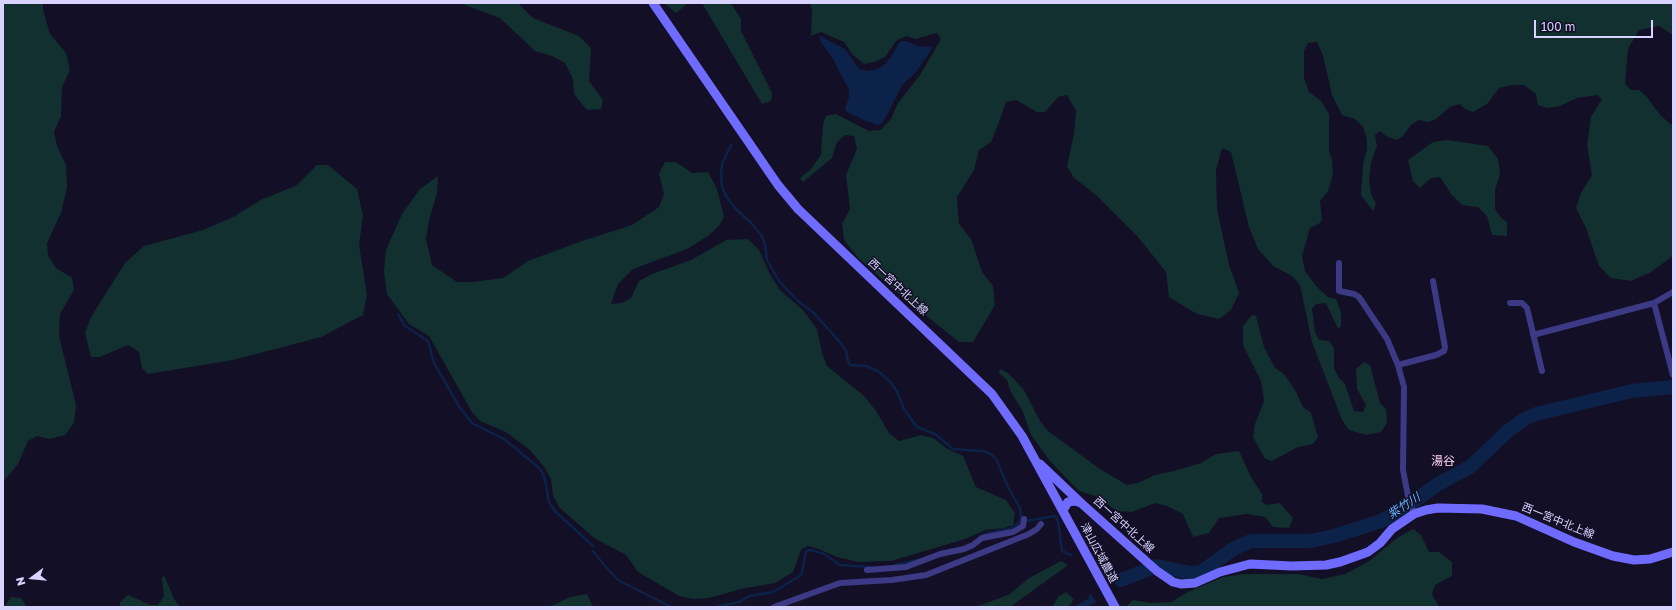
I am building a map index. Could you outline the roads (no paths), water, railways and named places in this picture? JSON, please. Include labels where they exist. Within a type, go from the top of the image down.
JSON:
[{"type":"main road","name":"西一宮中北上線","points":[[653,3],[778,185],[798,209],[992,394],[1022,436],[1063,510],[1068,502],[1075,501],[1081,503],[1154,568],[1173,582],[1188,584],[1201,581],[1213,575],[1242,565],[1313,566],[1340,562],[1368,552],[1380,543],[1392,529],[1413,511],[1438,508],[1482,509],[1516,516],[1529,520],[1574,542],[1613,556],[1634,560],[1650,559],[1673,552]]},
{"type":"main road","points":[[1036,461],[1081,503]]},
{"type":"main road","name":"津山広域農道","points":[[1063,510],[1115,607]]},
{"type":"street","points":[[1339,263],[1339,291],[1354,294],[1359,297],[1387,339],[1398,365],[1404,387],[1403,470],[1408,496],[1413,511]]},
{"type":"street","points":[[1398,365],[1436,355],[1444,351],[1445,348],[1433,281]]},
{"type":"street","points":[[1533,335],[1654,304],[1673,292]]},
{"type":"street","points":[[1510,303],[1522,303],[1527,308],[1542,371]]},
{"type":"street","points":[[1654,304],[1673,375]]},
{"type":"street","points":[[867,570],[906,567],[940,554],[964,549],[973,545],[982,538],[1013,532],[1023,526],[1024,519]]},
{"type":"street","points":[[774,607],[840,583],[906,579],[926,575],[1029,534],[1037,530],[1041,524]]},
{"type":"water","points":[[820,36],[845,49],[859,69],[868,71],[877,69],[885,64],[893,54],[898,44],[902,41],[906,41],[920,47],[931,46],[932,49],[916,72],[902,85],[885,119],[881,124],[877,125],[847,112],[845,109],[849,97],[849,90],[833,59],[821,42]]},
{"type":"water","points":[[1091,594],[1096,602],[1087,607],[1074,607],[1089,598],[1088,596]]},
{"type":"waterway","points":[[731,145],[722,164],[722,187],[726,196],[736,209],[761,235],[765,244],[767,260],[779,281],[798,301],[814,313],[839,341],[846,351],[850,365],[866,366],[878,371],[890,382],[897,391],[904,409],[917,427],[935,434],[953,449],[983,451],[991,454],[996,459],[1008,487],[1020,508],[1020,522]]},
{"type":"waterway","points":[[398,314],[405,326],[428,341],[434,363],[460,408],[472,423],[504,439],[538,467],[545,480],[549,502],[555,511],[593,546]]},
{"type":"waterway","name":"紫竹川","points":[[1121,580],[1157,566],[1191,573],[1201,572],[1233,549],[1251,541],[1311,541],[1334,536],[1381,521],[1402,510],[1438,484],[1470,467],[1508,431],[1523,420],[1536,414],[1632,391],[1673,387]]},
{"type":"waterway","points":[[980,537],[989,533],[1009,529],[1020,522],[1055,516],[1058,521],[1062,551],[1071,555]]},
{"type":"waterway","points":[[715,607],[740,602],[749,596],[773,592],[798,577],[802,573],[806,551],[811,550],[824,554],[840,565],[871,567]]},
{"type":"waterway","points":[[593,551],[618,580],[671,607]]},
{"type":"waterway","points":[[895,565],[918,560]]},
{"type":"district","name":"湯谷","points":[[1443,461]]}]
